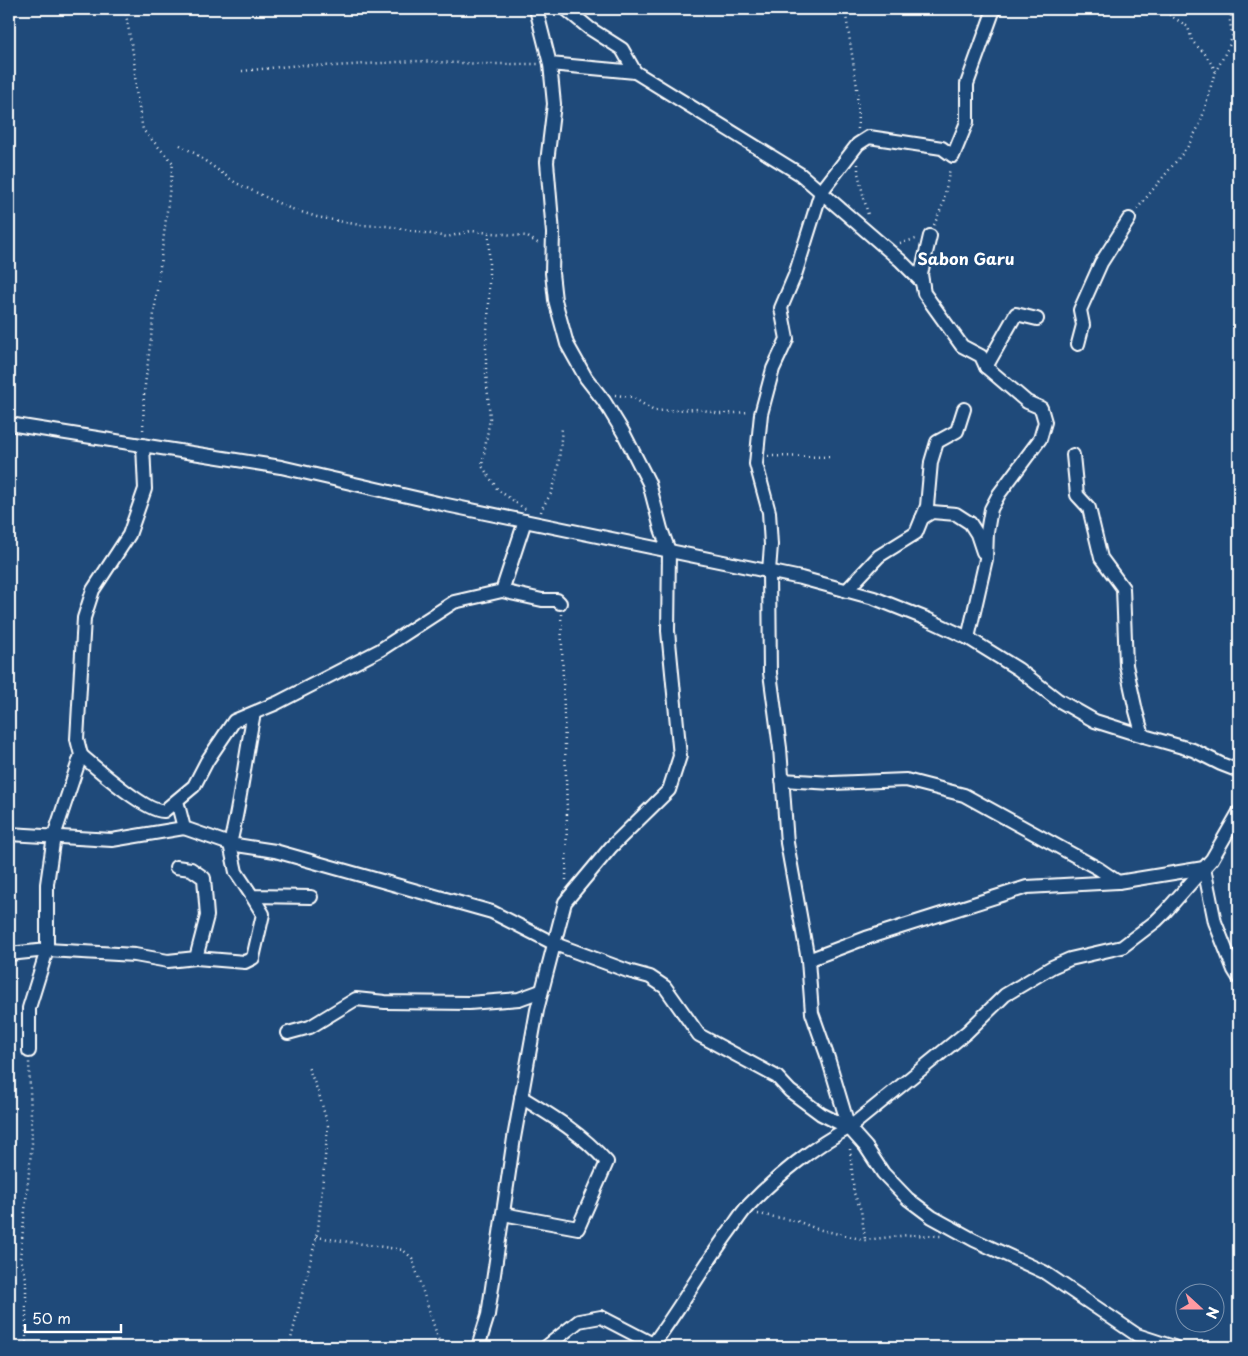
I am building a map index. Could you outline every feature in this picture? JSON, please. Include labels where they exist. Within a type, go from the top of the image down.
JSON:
[{"type":"street","points":[[478,1347],[488,1315],[521,1097],[541,991],[565,902],[610,847],[669,790],[680,756],[668,631],[670,551],[661,528],[649,483],[624,432],[586,378],[568,344],[555,300],[552,263],[553,233],[547,162],[554,104],[550,64],[536,9]]},
{"type":"street","points":[[566,9],[589,28],[622,49],[636,72]]},
{"type":"street","points":[[849,1128],[812,1012],[808,960],[787,843],[780,748],[770,673],[769,571],[771,545],[769,512],[756,464],[761,414],[773,369],[787,340],[781,308],[796,275],[821,192],[858,144],[869,137],[942,148],[953,156],[967,122],[967,84],[994,9]]},
{"type":"street","points":[[550,64],[636,72],[800,174],[884,246],[922,282],[924,293]]},
{"type":"street","points":[[1078,344],[1083,325],[1080,310],[1101,263],[1129,219]]},
{"type":"street","points":[[930,236],[920,274],[924,293],[962,346],[981,356],[986,367],[1026,402],[1041,408],[1045,422],[1040,439],[999,494],[991,509],[986,532],[986,559],[968,638]]},
{"type":"street","points":[[986,367],[1016,314],[1037,319]]},
{"type":"street","points":[[846,590],[879,556],[916,533],[927,506],[931,462],[937,442],[957,431],[964,409]]},
{"type":"street","points":[[9,424],[281,467],[525,522],[769,571],[846,590],[874,598],[918,615],[968,638],[1018,669],[1058,700],[1095,721],[1193,750],[1239,771]]},
{"type":"street","points":[[29,1051],[30,1008],[47,950],[47,884],[54,836],[80,755],[78,739],[84,618],[93,590],[129,535],[145,490],[143,444]]},
{"type":"street","points":[[1073,456],[1077,496],[1089,508],[1101,558],[1123,588],[1126,665],[1143,736]]},
{"type":"street","points":[[970,523],[991,509]]},
{"type":"street","points":[[922,518],[932,512],[956,514],[970,523],[977,534],[986,559]]},
{"type":"street","points":[[502,591],[525,522]]},
{"type":"street","points":[[80,755],[149,808],[159,811],[164,810],[194,786],[207,761],[234,721],[277,703],[380,650],[454,602],[502,591],[542,600],[557,600],[560,603]]},
{"type":"street","points":[[9,954],[47,950],[135,955],[168,961],[196,958],[245,962],[253,958],[263,914],[236,872],[230,844],[240,804],[246,751],[254,713]]},
{"type":"street","points":[[782,780],[832,783],[906,780],[964,796],[1098,869],[1118,882]]},
{"type":"street","points":[[177,800],[184,828]]},
{"type":"street","points":[[546,1347],[579,1321],[602,1318],[652,1346],[666,1328],[717,1248],[748,1206],[786,1172],[830,1138],[849,1128],[967,1032],[1005,995],[1052,967],[1070,959],[1122,946],[1165,912],[1212,859],[1239,812]]},
{"type":"street","points":[[9,834],[112,840],[184,828],[230,844],[275,851],[492,912],[555,944],[628,971],[650,977],[665,987],[698,1035],[777,1077],[790,1091],[822,1114],[849,1128],[866,1147],[883,1173],[908,1199],[932,1217],[963,1234],[1044,1272],[1137,1334],[1174,1347]]},
{"type":"street","points":[[176,867],[191,869],[204,878],[207,916],[196,958]]},
{"type":"street","points":[[808,960],[866,938],[1027,887],[1118,882],[1204,868]]},
{"type":"street","points":[[1204,868],[1215,922],[1239,978]]},
{"type":"street","points":[[252,896],[311,897]]},
{"type":"street","points":[[288,1033],[310,1027],[356,999],[385,1002],[469,1003],[519,1000],[541,991]]},
{"type":"street","points":[[503,1214],[578,1228],[607,1162],[590,1144],[554,1117],[521,1097]]},
{"type":"path","points":[[126,9],[134,59],[136,91],[143,130],[173,163],[144,393],[143,444]]},
{"type":"path","points":[[845,9],[857,87],[858,173],[872,236]]},
{"type":"path","points":[[1161,9],[1188,27],[1192,41],[1205,54],[1216,71]]},
{"type":"path","points":[[1129,219],[1187,148],[1201,122],[1216,71],[1230,44],[1232,36],[1230,21],[1232,9]]},
{"type":"path","points":[[242,71],[299,64],[335,66],[414,62],[550,64]]},
{"type":"path","points":[[180,145],[236,183],[289,208],[317,217],[360,225],[387,226],[447,237],[471,231],[526,236],[542,245],[552,263]]},
{"type":"path","points":[[884,246],[930,236],[943,204],[953,156]]},
{"type":"path","points":[[489,233],[489,304],[486,373],[490,418],[482,466],[498,490],[522,506],[539,524]]},
{"type":"path","points":[[604,401],[616,395],[632,396],[654,411],[699,409],[720,414],[751,412],[761,414]]},
{"type":"path","points":[[539,524],[542,506],[552,492],[557,470],[562,428]]},
{"type":"path","points":[[757,456],[831,457]]},
{"type":"path","points":[[560,603],[567,811],[565,902]]},
{"type":"path","points":[[26,1347],[26,1278],[20,1258],[32,1143],[29,1051]]},
{"type":"path","points":[[288,1347],[316,1237],[328,1126],[319,1094],[308,1067]]},
{"type":"path","points":[[849,1128],[854,1192],[861,1210],[866,1240]]},
{"type":"path","points":[[744,1212],[797,1220],[817,1229],[866,1240],[908,1235],[935,1237],[963,1234]]},
{"type":"path","points":[[316,1237],[403,1250],[412,1258],[441,1347]]},
{"type":"district","name":"Sabon Garu","points":[[966,259]]}]
